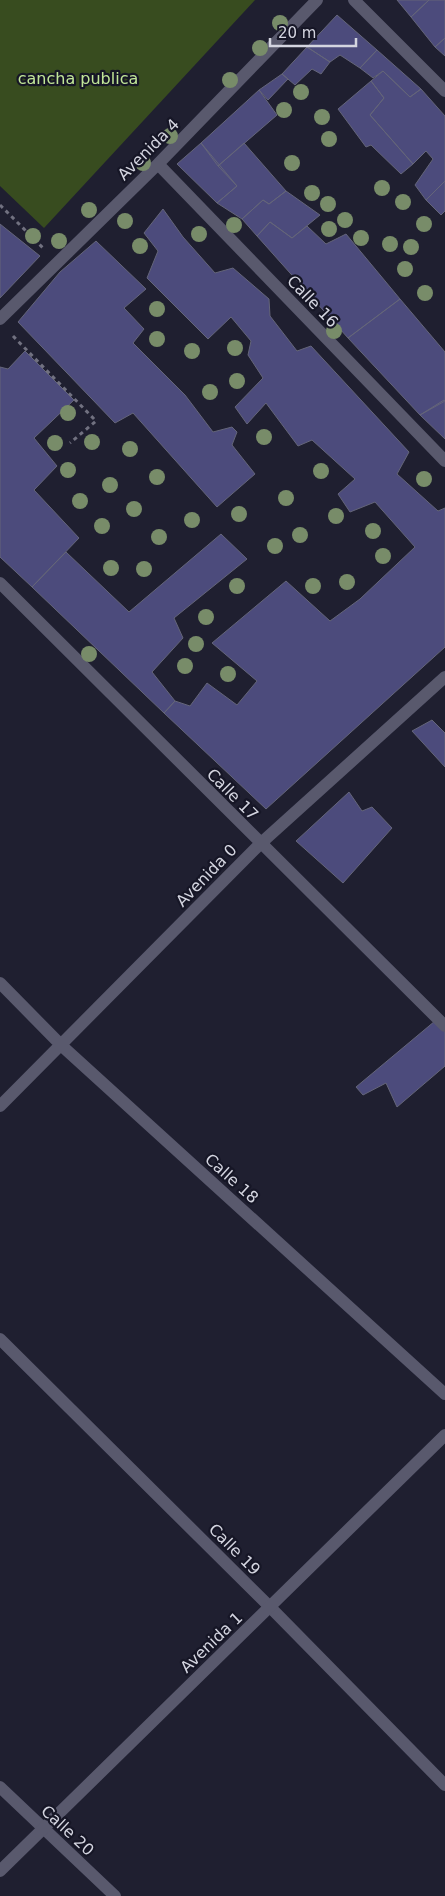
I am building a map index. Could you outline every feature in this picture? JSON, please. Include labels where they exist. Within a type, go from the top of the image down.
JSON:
[{"type":"street","name":"Avenida 4","points":[[0,318],[158,164],[317,0]]},
{"type":"street","points":[[354,0],[445,91]]},
{"type":"street","name":"Calle 16","points":[[158,164],[445,461]]},
{"type":"street","name":"Calle 17","points":[[0,583],[260,844],[445,1026]]},
{"type":"street","name":"Avenida 0","points":[[0,1106],[62,1046],[260,844],[445,677]]},
{"type":"street","name":"Calle 18","points":[[0,984],[62,1046],[445,1394]]},
{"type":"street","name":"Calle 19","points":[[0,1339],[270,1606],[445,1785]]},
{"type":"street","name":"Avenida 1","points":[[0,1871],[445,1435]]},
{"type":"street","name":"Calle 20","points":[[0,1787],[115,1896]]},
{"type":"path","points":[[0,205],[58,262]]},
{"type":"path","points":[[7,330],[96,421],[70,443]]},
{"type":"green space","name":"cancha publica","points":[[0,0],[255,0],[44,228],[0,186]]},
{"type":"building","points":[[397,0],[429,0],[411,17]]},
{"type":"building","points":[[429,0],[445,0],[445,38],[435,47],[411,17]]},
{"type":"building","points":[[337,15],[377,50],[360,68],[340,55],[330,62],[307,47]]},
{"type":"building","points":[[445,38],[445,56],[435,47]]},
{"type":"building","points":[[307,47],[330,62],[321,74],[312,69],[295,85],[282,74]]},
{"type":"building","points":[[377,50],[421,89],[410,97],[383,71],[373,78],[360,68]]},
{"type":"building","points":[[383,71],[410,97],[421,89],[445,116],[445,181],[426,200],[415,185],[433,159],[426,151],[413,164],[370,115],[384,98],[371,81]]},
{"type":"building","points":[[282,74],[288,79],[268,100],[259,90]]},
{"type":"building","points":[[371,81],[384,98],[370,115],[413,164],[401,174],[371,145],[366,147],[338,109]]},
{"type":"building","points":[[259,90],[277,115],[218,166],[201,143]]},
{"type":"building","points":[[201,143],[237,186],[217,203],[177,164]]},
{"type":"building","points":[[244,143],[286,191],[269,204],[263,200],[242,219],[217,203],[237,186],[218,166]]},
{"type":"building","points":[[445,181],[445,211],[441,215],[426,200]]},
{"type":"building","points":[[286,191],[320,215],[292,238],[270,222],[257,236],[242,219],[263,200],[269,204]]},
{"type":"building","points":[[163,209],[183,237],[215,273],[233,268],[269,299],[270,316],[297,351],[311,346],[409,452],[397,474],[438,511],[445,508],[445,647],[266,809],[164,713],[175,701],[190,706],[207,683],[237,705],[257,681],[212,643],[286,581],[330,621],[360,599],[415,547],[375,502],[350,512],[338,494],[355,479],[312,440],[298,446],[266,403],[247,424],[235,407],[263,378],[248,355],[251,341],[231,317],[208,339],[147,278],[158,251],[144,233]]},
{"type":"building","points":[[270,222],[292,238],[307,226],[326,244],[346,234],[400,299],[348,338],[257,236]]},
{"type":"building","points":[[0,224],[40,256],[0,298]]},
{"type":"building","points":[[96,241],[146,289],[124,308],[144,329],[133,343],[185,395],[213,432],[232,427],[237,432],[232,445],[255,474],[217,507],[133,413],[115,423],[18,322],[60,272]]},
{"type":"building","points":[[400,299],[445,352],[445,401],[420,415],[348,338]]},
{"type":"building","points":[[25,351],[74,400],[34,438],[57,466],[34,490],[79,538],[32,587],[0,557],[0,367],[8,369]]},
{"type":"building","points":[[445,401],[445,439],[420,415]]},
{"type":"building","points":[[221,534],[247,559],[174,618],[183,638],[152,672],[175,701],[164,713],[32,587],[66,552],[129,612]]},
{"type":"building","points":[[432,720],[445,733],[445,767],[412,731]]},
{"type":"building","points":[[349,792],[362,811],[372,807],[392,828],[343,883],[296,841]]},
{"type":"building","points":[[435,1021],[445,1032],[445,1066],[397,1107],[386,1083],[363,1095],[356,1087]]}]
